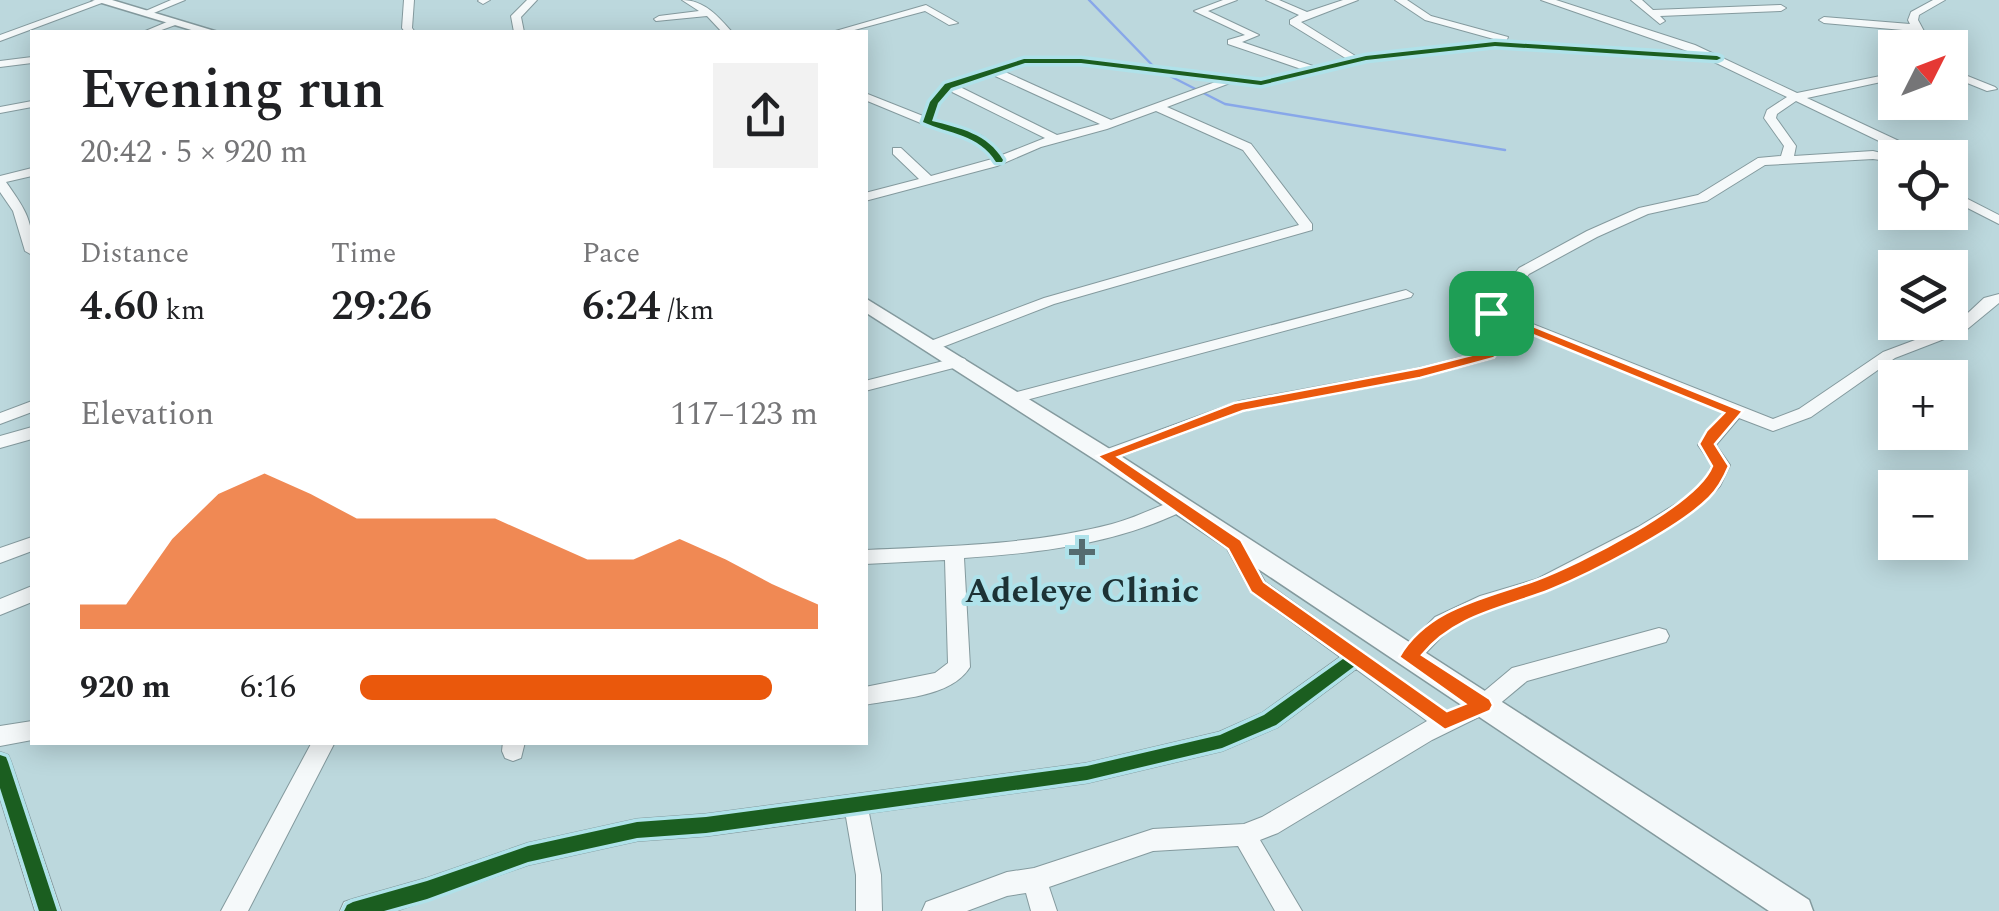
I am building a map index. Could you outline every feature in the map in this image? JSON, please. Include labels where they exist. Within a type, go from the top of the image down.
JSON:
[{"type":"main road","points":[[100,0],[146,14],[169,28]]},
{"type":"main road","points":[[868,306],[1105,456],[1797,911]]},
{"type":"street","points":[[0,38],[100,0]]},
{"type":"street","points":[[146,14],[180,0]]},
{"type":"street","points":[[408,30],[409,0]]},
{"type":"street","points":[[518,30],[516,16],[532,0]]},
{"type":"street","points":[[687,0],[709,13],[725,30]]},
{"type":"street","points":[[1232,0],[1198,11],[1254,35],[1232,42],[1316,70]]},
{"type":"street","points":[[1271,0],[1307,15]]},
{"type":"street","points":[[1353,0],[1294,22],[1355,60]]},
{"type":"street","points":[[1400,0],[1428,18],[1513,44]]},
{"type":"street","points":[[1546,0],[1691,46],[1889,140]]},
{"type":"street","points":[[1636,0],[1691,46]]},
{"type":"street","points":[[1824,20],[1917,28],[1913,18],[1916,10],[1940,0]]},
{"type":"street","points":[[844,30],[926,8],[953,23]]},
{"type":"street","points":[[1652,12],[1780,8]]},
{"type":"street","points":[[658,19],[709,13]]},
{"type":"street","points":[[927,122],[934,102],[948,86],[1024,62],[1071,60],[1226,82],[1270,82],[1355,60],[1513,44],[1717,58]]},
{"type":"street","points":[[0,64],[30,60]]},
{"type":"street","points":[[1968,69],[1982,68]]},
{"type":"street","points":[[991,70],[1110,124]]},
{"type":"street","points":[[1968,78],[1991,88]]},
{"type":"street","points":[[1787,158],[1790,146],[1769,114],[1795,97],[1878,80]]},
{"type":"street","points":[[868,196],[1000,160],[1226,82]]},
{"type":"street","points":[[948,86],[1055,139]]},
{"type":"street","points":[[868,97],[983,143],[1000,160]]},
{"type":"street","points":[[0,110],[30,104]]},
{"type":"street","points":[[934,346],[1049,301],[1307,227],[1247,146],[1154,106]]},
{"type":"street","points":[[897,151],[927,179]]},
{"type":"street","points":[[1105,456],[1240,406],[1420,373],[1488,355],[1497,345],[1488,322],[1491,313],[1524,271],[1592,234],[1644,211],[1702,198],[1751,165],[1787,158],[1878,156]]},
{"type":"street","points":[[30,173],[0,181],[20,211],[30,244]]},
{"type":"street","points":[[1968,204],[1999,220]]},
{"type":"street","points":[[1015,398],[1406,294]]},
{"type":"street","points":[[1491,313],[1772,424],[1805,413],[1889,355],[1960,328],[1989,301],[1999,298]]},
{"type":"street","points":[[868,385],[959,362]]},
{"type":"street","points":[[0,419],[30,407]]},
{"type":"street","points":[[1409,657],[1442,622],[1487,602],[1543,585],[1646,532],[1700,497],[1714,482],[1721,466],[1707,444],[1735,411]]},
{"type":"street","points":[[0,442],[30,434]]},
{"type":"street","points":[[868,557],[954,552],[1136,527],[1178,506]]},
{"type":"street","points":[[1235,544],[1258,587],[1445,722]]},
{"type":"street","points":[[0,556],[30,545]]},
{"type":"street","points":[[868,695],[941,681],[959,667],[954,552]]},
{"type":"street","points":[[0,607],[30,595]]},
{"type":"street","points":[[935,911],[1007,884],[1034,880],[1153,840],[1244,835],[1270,824],[1445,722],[1483,705],[1520,674],[1658,636]]},
{"type":"street","points":[[353,911],[528,854],[637,830],[706,826],[1088,773],[1222,741],[1270,720],[1355,658]]},
{"type":"street","points":[[0,736],[30,731]]},
{"type":"street","points":[[234,911],[322,745]]},
{"type":"street","points":[[0,762],[48,911]]},
{"type":"street","points":[[856,805],[872,890],[869,911]]},
{"type":"street","points":[[1244,835],[1288,911]]},
{"type":"street","points":[[1034,880],[1044,911]]},
{"type":"waterway","points":[[1089,0],[1157,70]]},
{"type":"waterway","points":[[1166,74],[1225,104],[1505,150]]},
{"type":"cycle path","points":[[999,160],[978,139],[927,122],[934,102],[948,86],[1024,61],[1081,61],[1261,83],[1366,58],[1495,44],[1717,58]]},
{"type":"cycle path","points":[[353,911],[528,854],[637,830],[706,825],[1087,773],[1222,741],[1270,720],[1355,658]]},
{"type":"cycle path","points":[[0,762],[48,911]]},
{"type":"place","name":"Adeleye Clinic","points":[[1082,552]]},
{"type":"route","points":[[1491,313],[1735,411],[1707,444],[1721,466],[1720,474],[1700,497],[1646,532],[1543,585],[1487,602],[1429,632],[1409,657],[1483,705],[1445,722],[1258,587],[1241,562],[1235,544],[1105,456],[1240,406],[1420,373],[1488,355],[1497,345],[1488,322],[1491,313]]}]
